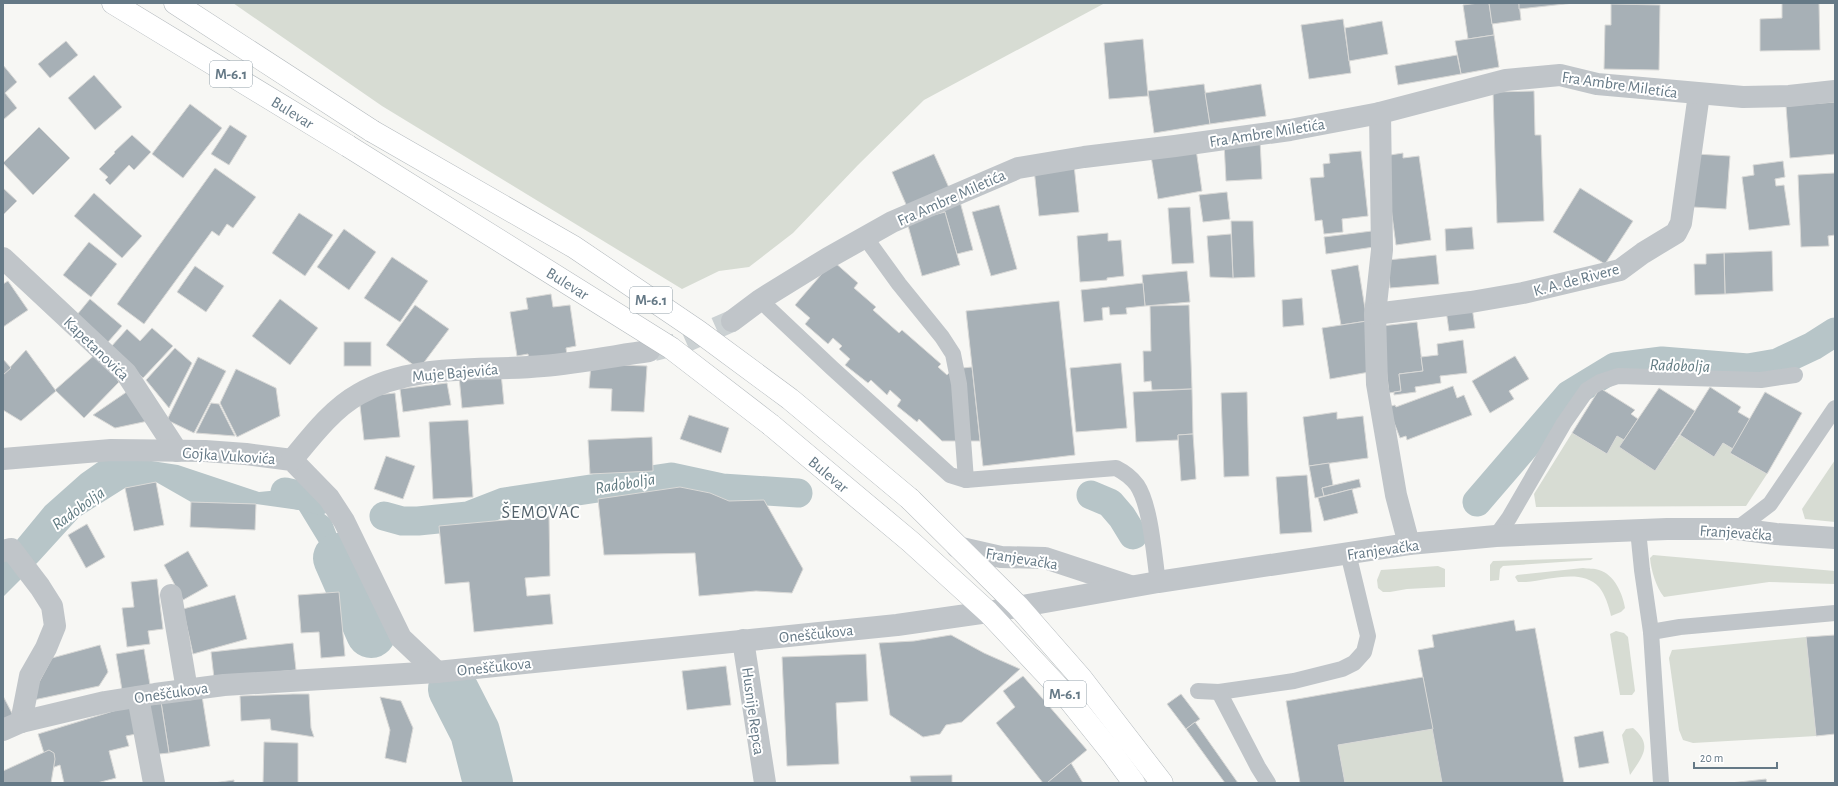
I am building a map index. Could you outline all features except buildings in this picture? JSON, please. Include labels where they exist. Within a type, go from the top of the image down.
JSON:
[{"type":"main road","name":"Bulevar","points":[[113,3],[348,146],[671,348],[771,425],[882,518],[988,612]]},
{"type":"main road","name":"M-6.1","points":[[175,3],[372,130],[574,247],[698,331],[790,399],[910,499],[1018,606],[1080,678],[1162,783]]},
{"type":"main road","name":"M-6.1","points":[[988,612],[1063,692],[1134,783]]},
{"type":"street","name":"Fra Ambre Miletića","points":[[732,320],[760,300],[892,222],[1018,168],[1084,157],[1290,130],[1380,113],[1506,80],[1560,75],[1597,84],[1743,97],[1789,96],[1835,91]]},
{"type":"street","name":"K. A. de Rivere","points":[[1375,314],[1471,302],[1523,293],[1620,270],[1643,253],[1676,233],[1681,223],[1699,94]]},
{"type":"street","points":[[1380,113],[1382,250],[1375,314],[1377,384],[1396,495],[1408,544]]},
{"type":"street","name":"Kapetanovića","points":[[3,258],[126,373],[177,451]]},
{"type":"street","name":"Muje Bajevića","points":[[292,460],[322,423],[358,394],[395,378],[456,369],[543,366],[648,351]]},
{"type":"street","name":"Gojka Vukovića","points":[[3,459],[111,450],[205,451],[246,454],[292,460],[329,498],[344,522],[401,638],[437,672]]},
{"type":"street","name":"Franjevačka","points":[[988,612],[1131,586],[1408,544],[1496,536],[1667,529],[1738,529],[1835,538]]},
{"type":"street","name":"Franjevačka","points":[[958,547],[1001,558],[1045,558],[1131,586]]},
{"type":"street","points":[[7,550],[40,588],[52,606],[55,626],[46,648],[30,676],[12,726]]},
{"type":"street","points":[[171,595],[187,690]]},
{"type":"street","name":"Oneščukova","points":[[12,726],[105,702],[138,696],[224,685],[437,672],[897,625],[988,612]]},
{"type":"street","name":"Husnije Repca","points":[[743,640],[764,783]]},
{"type":"street","points":[[138,696],[154,783]]},
{"type":"lane","points":[[865,237],[899,284],[942,337],[953,354],[959,384],[966,480]]},
{"type":"lane","points":[[760,300],[832,368],[950,475],[966,480],[1116,468],[1128,474],[1137,486],[1144,501],[1158,582]]},
{"type":"lane","points":[[1496,536],[1509,518],[1564,423],[1587,390],[1600,382],[1618,376],[1761,380],[1795,375]]},
{"type":"lane","points":[[1738,529],[1770,504],[1835,408]]},
{"type":"lane","points":[[1638,530],[1642,570],[1652,632],[1661,783]]},
{"type":"lane","points":[[1198,691],[1219,692],[1294,681],[1342,669],[1354,663],[1364,652],[1368,636],[1348,553]]},
{"type":"lane","points":[[1652,632],[1680,627],[1835,614]]},
{"type":"lane","points":[[1219,692],[1258,767],[1268,783]]},
{"type":"shaded area","points":[[233,3],[1105,3],[924,100],[858,165],[793,233],[749,267],[719,271],[682,289],[382,106]]},
{"type":"shaded area","points":[[1572,433],[1607,454],[1617,436],[1624,440],[1620,447],[1655,471],[1680,435],[1714,457],[1723,443],[1733,449],[1731,454],[1767,474],[1746,506],[1536,507],[1534,494]]},
{"type":"shaded area","points":[[1835,460],[1835,522],[1805,519],[1802,509]]},
{"type":"shaded area","points":[[1653,555],[1835,571],[1835,584],[1769,582],[1664,597],[1656,583],[1651,568],[1650,558]]},
{"type":"shaded area","points":[[1593,558],[1591,560],[1503,566],[1500,569],[1499,580],[1490,581],[1490,565],[1493,561]]},
{"type":"shaded area","points":[[1438,566],[1445,569],[1445,587],[1407,589],[1390,592],[1383,592],[1378,588],[1377,580],[1381,570]]},
{"type":"shaded area","points":[[1583,568],[1595,569],[1604,572],[1613,580],[1620,591],[1624,603],[1625,608],[1621,612],[1611,616],[1599,587],[1592,581],[1584,578],[1565,577],[1518,582],[1515,577],[1517,575]]},
{"type":"shaded area","points":[[1616,631],[1624,633],[1628,637],[1635,691],[1632,695],[1620,695],[1610,634]]},
{"type":"shaded area","points":[[1806,637],[1816,736],[1693,743],[1683,740],[1679,730],[1669,658],[1672,650]]},
{"type":"shaded area","points":[[1633,728],[1643,740],[1644,751],[1639,762],[1630,775],[1622,735],[1626,729]]},
{"type":"shaded area","points":[[1433,729],[1442,783],[1345,783],[1338,745]]},
{"type":"water","points":[[132,458],[178,465],[259,492],[290,489],[331,519],[367,614],[363,629],[335,569],[299,510],[256,504],[191,502],[156,482],[125,488],[79,517],[38,562],[3,597],[3,557],[45,506],[81,474],[101,460]]},
{"type":"waterway","name":"Radobolja","points":[[1477,502],[1569,395],[1615,367],[1662,361],[1748,368],[1777,363],[1813,346],[1835,332]]},
{"type":"waterway","name":"Radobolja","points":[[384,516],[402,521],[418,521],[468,516],[504,502],[671,477],[722,488],[798,493]]},
{"type":"waterway","name":"Radobolja","points":[[285,492],[320,500]]},
{"type":"waterway","name":"Radobolja","points":[[1091,495],[1110,503],[1122,517],[1133,535]]},
{"type":"waterway","name":"Radobolja","points":[[338,558],[371,633]]},
{"type":"waterway","name":"Radobolja","points":[[453,689],[475,732],[488,783]]},
{"type":"tunnel","points":[[654,350],[682,343],[732,321]]},
{"type":"district","name":"ŠEMOVAC","points":[[541,512]]}]
